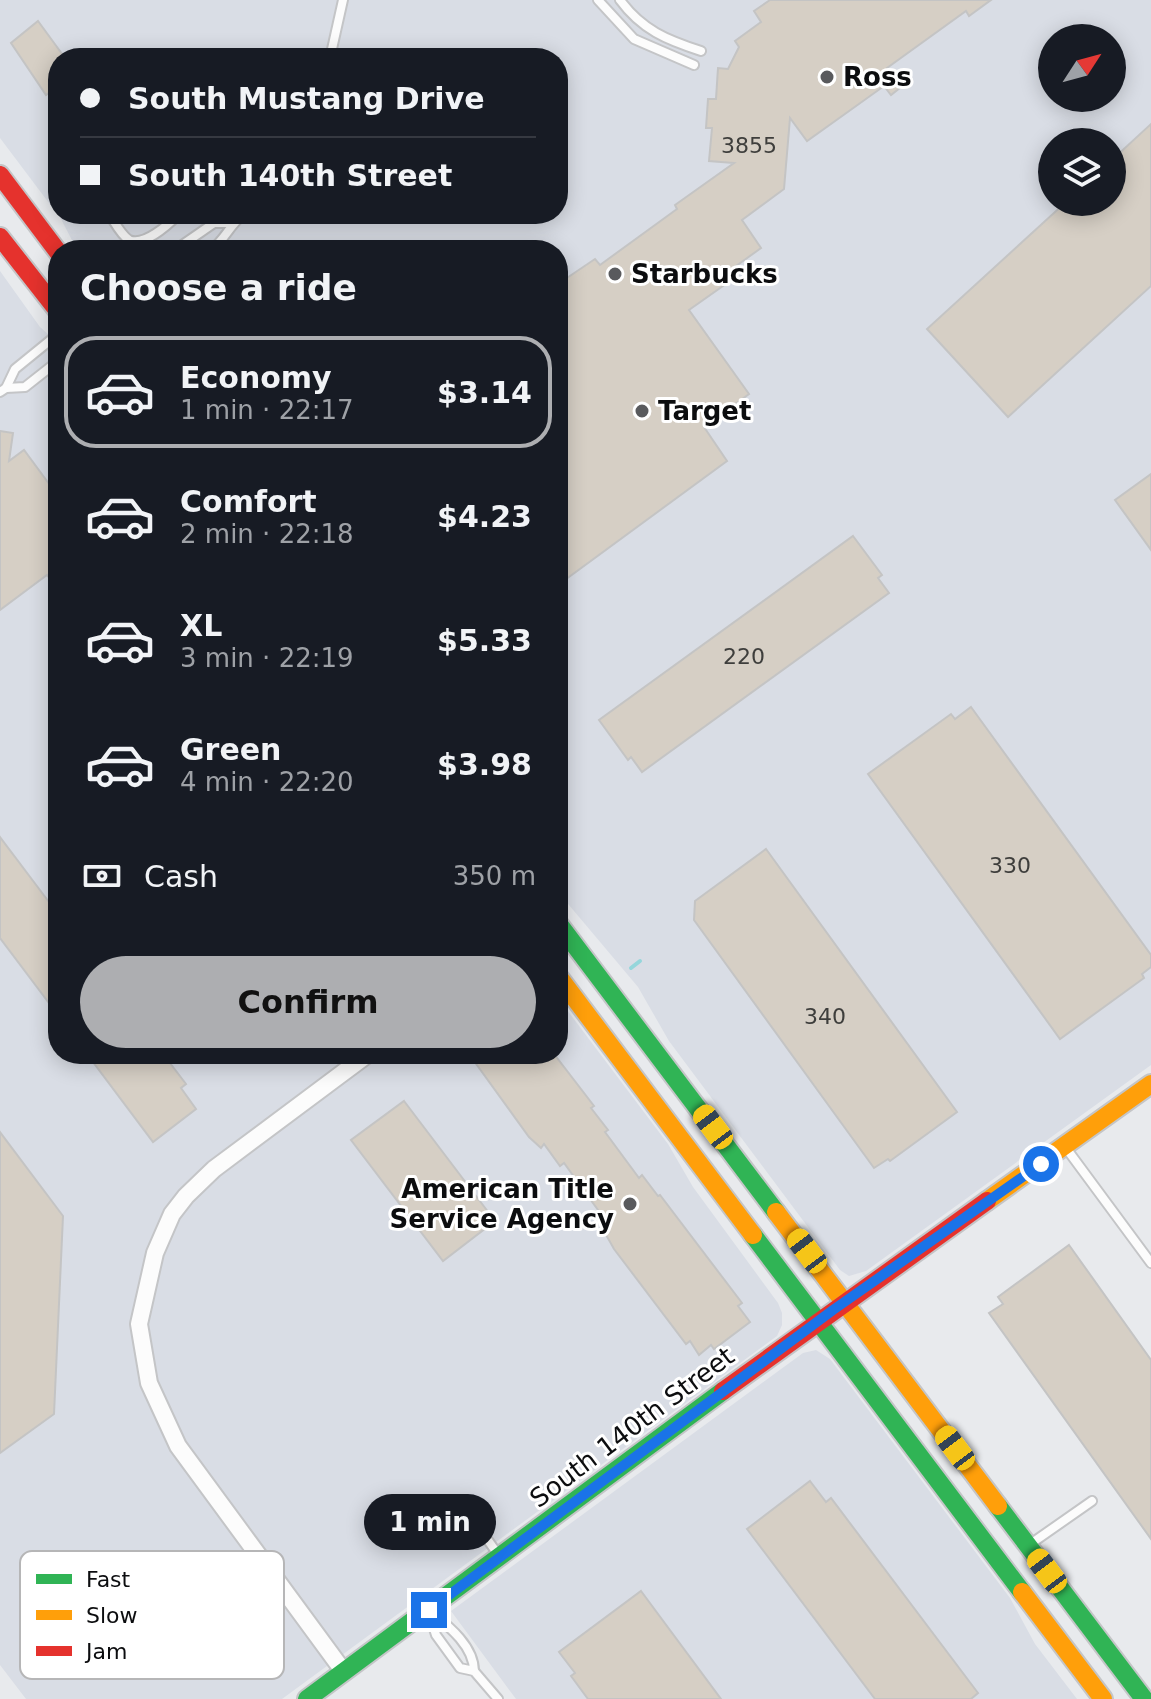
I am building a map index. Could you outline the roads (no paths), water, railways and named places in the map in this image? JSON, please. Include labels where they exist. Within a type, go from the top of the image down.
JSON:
[{"type":"main road","points":[[0,175],[49,240]]},
{"type":"main road","points":[[0,237],[48,298]]},
{"type":"main road","points":[[568,937],[839,1306],[1028,1546],[1141,1698]]},
{"type":"main road","points":[[568,989],[1103,1699]]},
{"type":"main road","name":"South 140th Street","points":[[307,1699],[817,1322],[1151,1084]]},
{"type":"street","points":[[255,1551],[178,1446],[149,1383],[139,1324],[155,1253],[172,1214],[186,1196],[214,1169],[355,1064]]},
{"type":"street","points":[[284,1590],[344,1672]]},
{"type":"lane","points":[[332,48],[343,0]]},
{"type":"lane","points":[[598,0],[634,39],[694,65]]},
{"type":"lane","points":[[620,0],[637,21],[652,32],[701,51]]},
{"type":"lane","points":[[116,224],[125,236],[133,240]]},
{"type":"lane","points":[[143,240],[165,224]]},
{"type":"lane","points":[[189,240],[213,224]]},
{"type":"lane","points":[[3,390],[15,369],[48,342]]},
{"type":"lane","points":[[3,390],[25,387],[48,369]]},
{"type":"lane","points":[[1065,1147],[1151,1263]]},
{"type":"lane","points":[[1028,1546],[1092,1501]]},
{"type":"lane","points":[[465,1508],[500,1557]]},
{"type":"lane","points":[[429,1610],[436,1635],[460,1668],[474,1671],[498,1699]]},
{"type":"lane","points":[[429,1610],[450,1627],[474,1659],[474,1671]]},
{"type":"waterway","points":[[631,968],[640,961]]},
{"type":"place","name":"Ross","points":[[827,77]]},
{"type":"place","name":"Starbucks","points":[[615,274]]},
{"type":"place","name":"Target","points":[[642,411]]},
{"type":"place","name":"American Title Service Agency","points":[[630,1204]]}]
